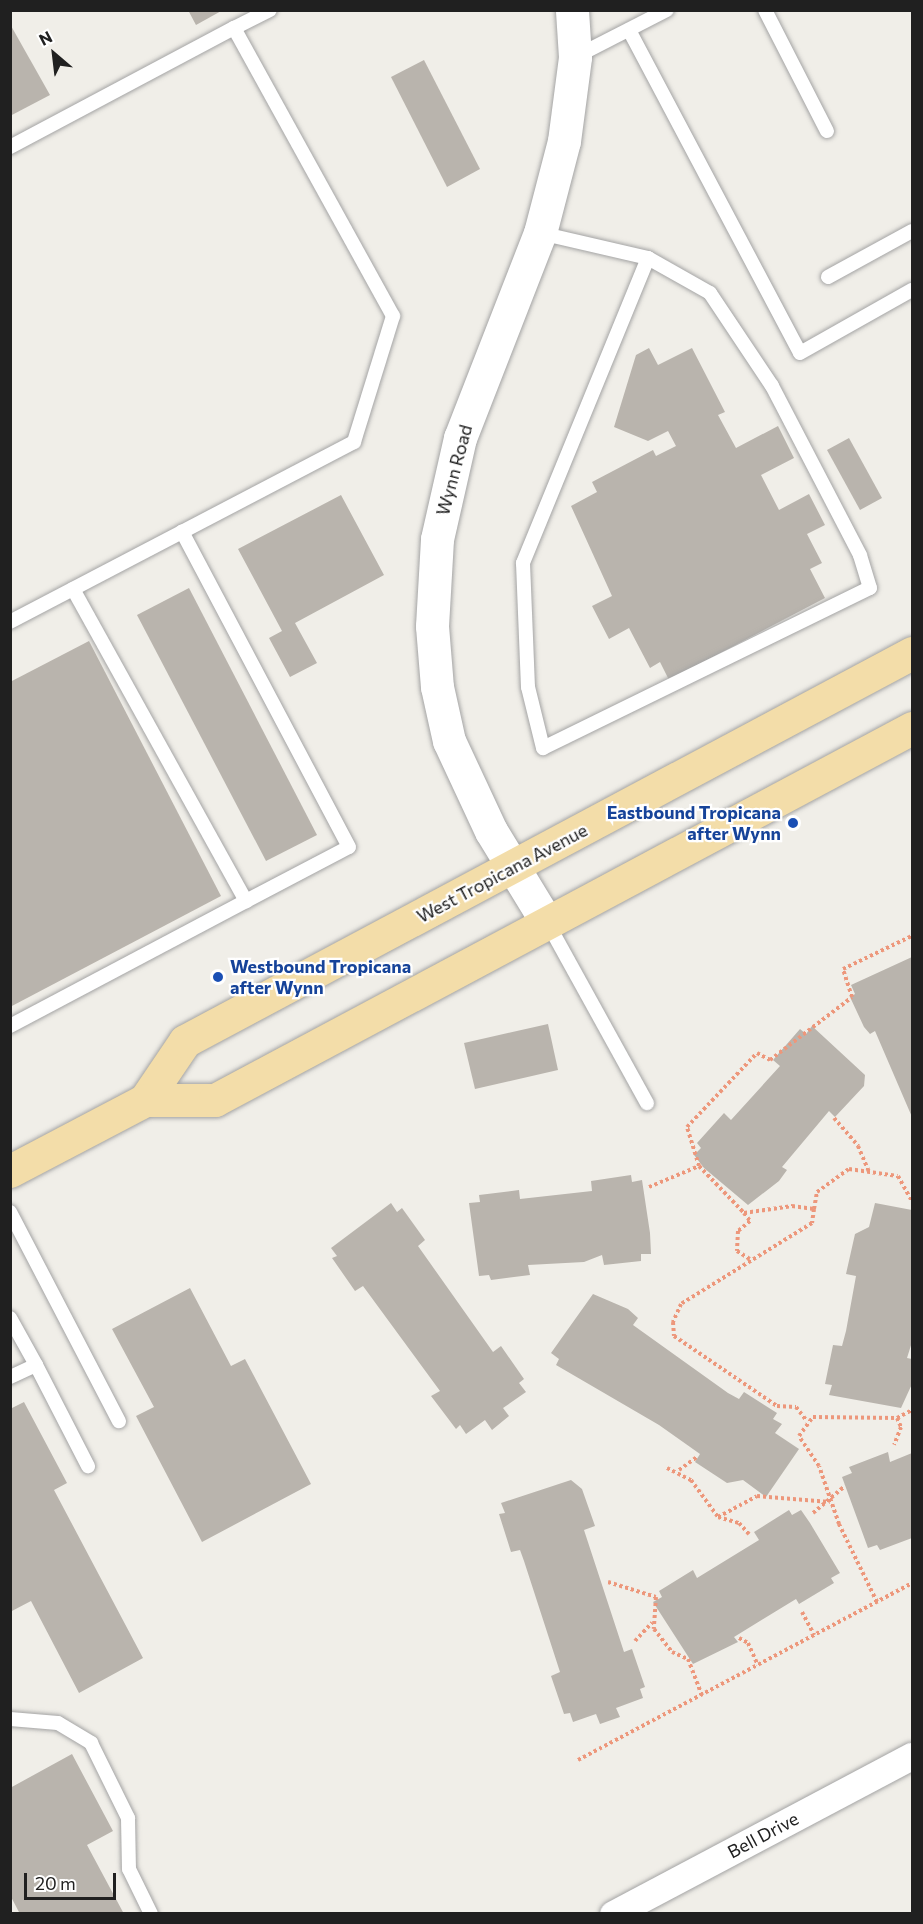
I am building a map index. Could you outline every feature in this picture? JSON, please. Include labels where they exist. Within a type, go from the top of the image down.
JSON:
[{"type":"main road","name":"West Tropicana Avenue","points":[[10,1172],[145,1100],[185,1041],[912,653]]},
{"type":"main road","name":"West Tropicana Avenue","points":[[145,1100],[215,1100],[546,921],[912,728]]},
{"type":"street","name":"Wynn Road","points":[[546,921],[512,868],[449,741],[436,687],[432,627],[437,539],[460,438],[540,233],[564,141],[575,57],[572,10]]},
{"type":"street","name":"Bell Drive","points":[[613,1914],[912,1756]]},
{"type":"lane","points":[[10,147],[270,10]]},
{"type":"lane","points":[[575,57],[667,10]]},
{"type":"lane","points":[[765,10],[827,131]]},
{"type":"lane","points":[[10,622],[354,442],[393,316],[234,28]]},
{"type":"lane","points":[[628,30],[800,353],[912,290]]},
{"type":"lane","points":[[828,277],[912,231]]},
{"type":"lane","points":[[540,233],[648,258],[710,293],[772,386],[860,555],[870,588],[543,748],[528,687],[524,563],[648,258]]},
{"type":"lane","points":[[10,1026],[349,847],[182,532]]},
{"type":"lane","points":[[74,589],[246,901]]},
{"type":"lane","points":[[546,921],[647,1103]]},
{"type":"lane","points":[[10,1212],[119,1421]]},
{"type":"lane","points":[[10,1318],[88,1466]]},
{"type":"lane","points":[[10,1377],[36,1365]]},
{"type":"lane","points":[[10,1719],[58,1723],[91,1743],[128,1818],[129,1869],[151,1914]]},
{"type":"path","points":[[750,1259],[737,1251],[738,1232],[750,1221],[699,1166],[687,1126],[757,1053],[770,1060],[852,997],[843,969],[912,936]]},
{"type":"path","points":[[834,1118],[858,1146],[869,1172]]},
{"type":"path","points":[[649,1187],[699,1166]]},
{"type":"path","points":[[807,1421],[796,1407],[777,1406],[674,1336],[681,1304],[750,1259],[812,1224],[817,1192],[849,1169],[898,1176],[912,1201]]},
{"type":"path","points":[[744,1213],[792,1206],[814,1209]]},
{"type":"path","points":[[877,1602],[830,1502],[819,1466],[799,1436],[807,1421],[834,1415],[897,1418],[912,1410]]},
{"type":"path","points":[[894,1446],[901,1427],[897,1418]]},
{"type":"path","points":[[679,1470],[697,1457]]},
{"type":"path","points":[[667,1468],[679,1470],[718,1517],[739,1523],[749,1534]]},
{"type":"path","points":[[813,1513],[830,1502],[845,1486]]},
{"type":"path","points":[[718,1517],[757,1496],[830,1502]]},
{"type":"path","points":[[608,1582],[656,1597],[652,1623],[635,1641]]},
{"type":"path","points":[[578,1760],[912,1583]]},
{"type":"path","points":[[802,1612],[814,1635]]},
{"type":"path","points":[[652,1623],[672,1652],[688,1659],[702,1695]]},
{"type":"path","points":[[739,1638],[748,1643],[758,1665]]},
{"type":"building","points":[[188,10],[223,10],[196,25]]},
{"type":"building","points":[[10,24],[50,95],[10,116]]},
{"type":"building","points":[[424,60],[480,169],[447,187],[391,77]]},
{"type":"building","points":[[649,348],[658,365],[692,348],[725,412],[718,415],[736,448],[778,426],[794,458],[761,475],[779,510],[809,494],[825,525],[807,534],[822,563],[810,569],[825,598],[669,680],[660,662],[650,668],[629,628],[609,639],[592,606],[612,596],[571,506],[597,492],[592,482],[653,450],[656,456],[676,446],[668,431],[648,441],[614,427],[636,355]]},
{"type":"building","points":[[849,438],[882,498],[860,510],[827,450]]},
{"type":"building","points":[[341,495],[384,575],[295,623],[317,663],[290,677],[269,638],[282,631],[238,549]]},
{"type":"building","points":[[189,588],[317,835],[266,861],[137,615]]},
{"type":"building","points":[[89,641],[221,896],[10,1007],[10,682]]},
{"type":"building","points":[[912,957],[912,1117],[875,1031],[870,1034],[864,1027],[850,997],[855,994],[851,985]]},
{"type":"building","points":[[548,1024],[558,1070],[475,1089],[464,1043]]},
{"type":"building","points":[[812,1026],[865,1075],[864,1086],[835,1117],[829,1111],[782,1167],[787,1170],[779,1181],[748,1205],[704,1168],[694,1155],[701,1148],[697,1143],[724,1113],[731,1120],[780,1066],[773,1060],[800,1029],[806,1034]]},
{"type":"building","points":[[631,1175],[632,1182],[642,1180],[650,1233],[651,1254],[641,1254],[641,1261],[604,1265],[602,1255],[584,1262],[528,1265],[530,1275],[491,1280],[489,1275],[479,1276],[469,1203],[480,1202],[479,1195],[519,1190],[520,1199],[592,1191],[591,1181]]},
{"type":"building","points":[[391,1203],[397,1212],[402,1208],[425,1240],[418,1246],[493,1352],[501,1346],[524,1379],[519,1383],[526,1392],[503,1408],[509,1416],[492,1430],[485,1420],[466,1434],[460,1425],[456,1429],[431,1396],[440,1391],[363,1286],[355,1291],[332,1258],[337,1256],[331,1248]]},
{"type":"building","points":[[875,1203],[912,1210],[912,1342],[907,1358],[912,1359],[912,1384],[901,1408],[829,1395],[832,1385],[825,1384],[833,1345],[842,1346],[846,1331],[856,1276],[846,1274],[855,1234],[869,1227]]},
{"type":"building","points":[[190,1288],[231,1366],[245,1359],[311,1484],[202,1542],[136,1416],[154,1407],[112,1329]]},
{"type":"building","points":[[593,1294],[628,1309],[638,1318],[633,1325],[728,1393],[739,1399],[744,1392],[777,1413],[773,1419],[782,1424],[775,1433],[799,1449],[766,1497],[743,1480],[727,1483],[695,1462],[700,1454],[659,1425],[556,1365],[559,1359],[551,1353]]},
{"type":"building","points":[[24,1402],[67,1483],[54,1490],[143,1658],[79,1693],[31,1601],[10,1612],[10,1409]]},
{"type":"building","points":[[888,1452],[890,1462],[912,1453],[912,1538],[880,1550],[877,1545],[868,1548],[842,1477],[852,1473],[849,1467]]},
{"type":"building","points":[[571,1480],[582,1489],[595,1526],[584,1530],[624,1652],[632,1649],[645,1687],[640,1689],[643,1698],[616,1708],[620,1717],[600,1724],[596,1714],[573,1722],[570,1713],[564,1714],[551,1676],[560,1672],[524,1561],[520,1550],[511,1552],[499,1514],[505,1513],[501,1503]]},
{"type":"building","points":[[789,1510],[792,1515],[801,1510],[810,1523],[840,1573],[831,1578],[834,1583],[799,1604],[796,1599],[734,1637],[738,1642],[693,1664],[653,1602],[662,1597],[659,1591],[693,1570],[697,1578],[759,1540],[754,1532]]},
{"type":"building","points":[[72,1754],[113,1831],[87,1845],[124,1914],[20,1914],[10,1895],[10,1788]]},
{"type":"place","name":"Eastbound Tropicana after Wynn","points":[[793,823]]},
{"type":"place","name":"Westbound Tropicana after Wynn","points":[[218,977]]}]
